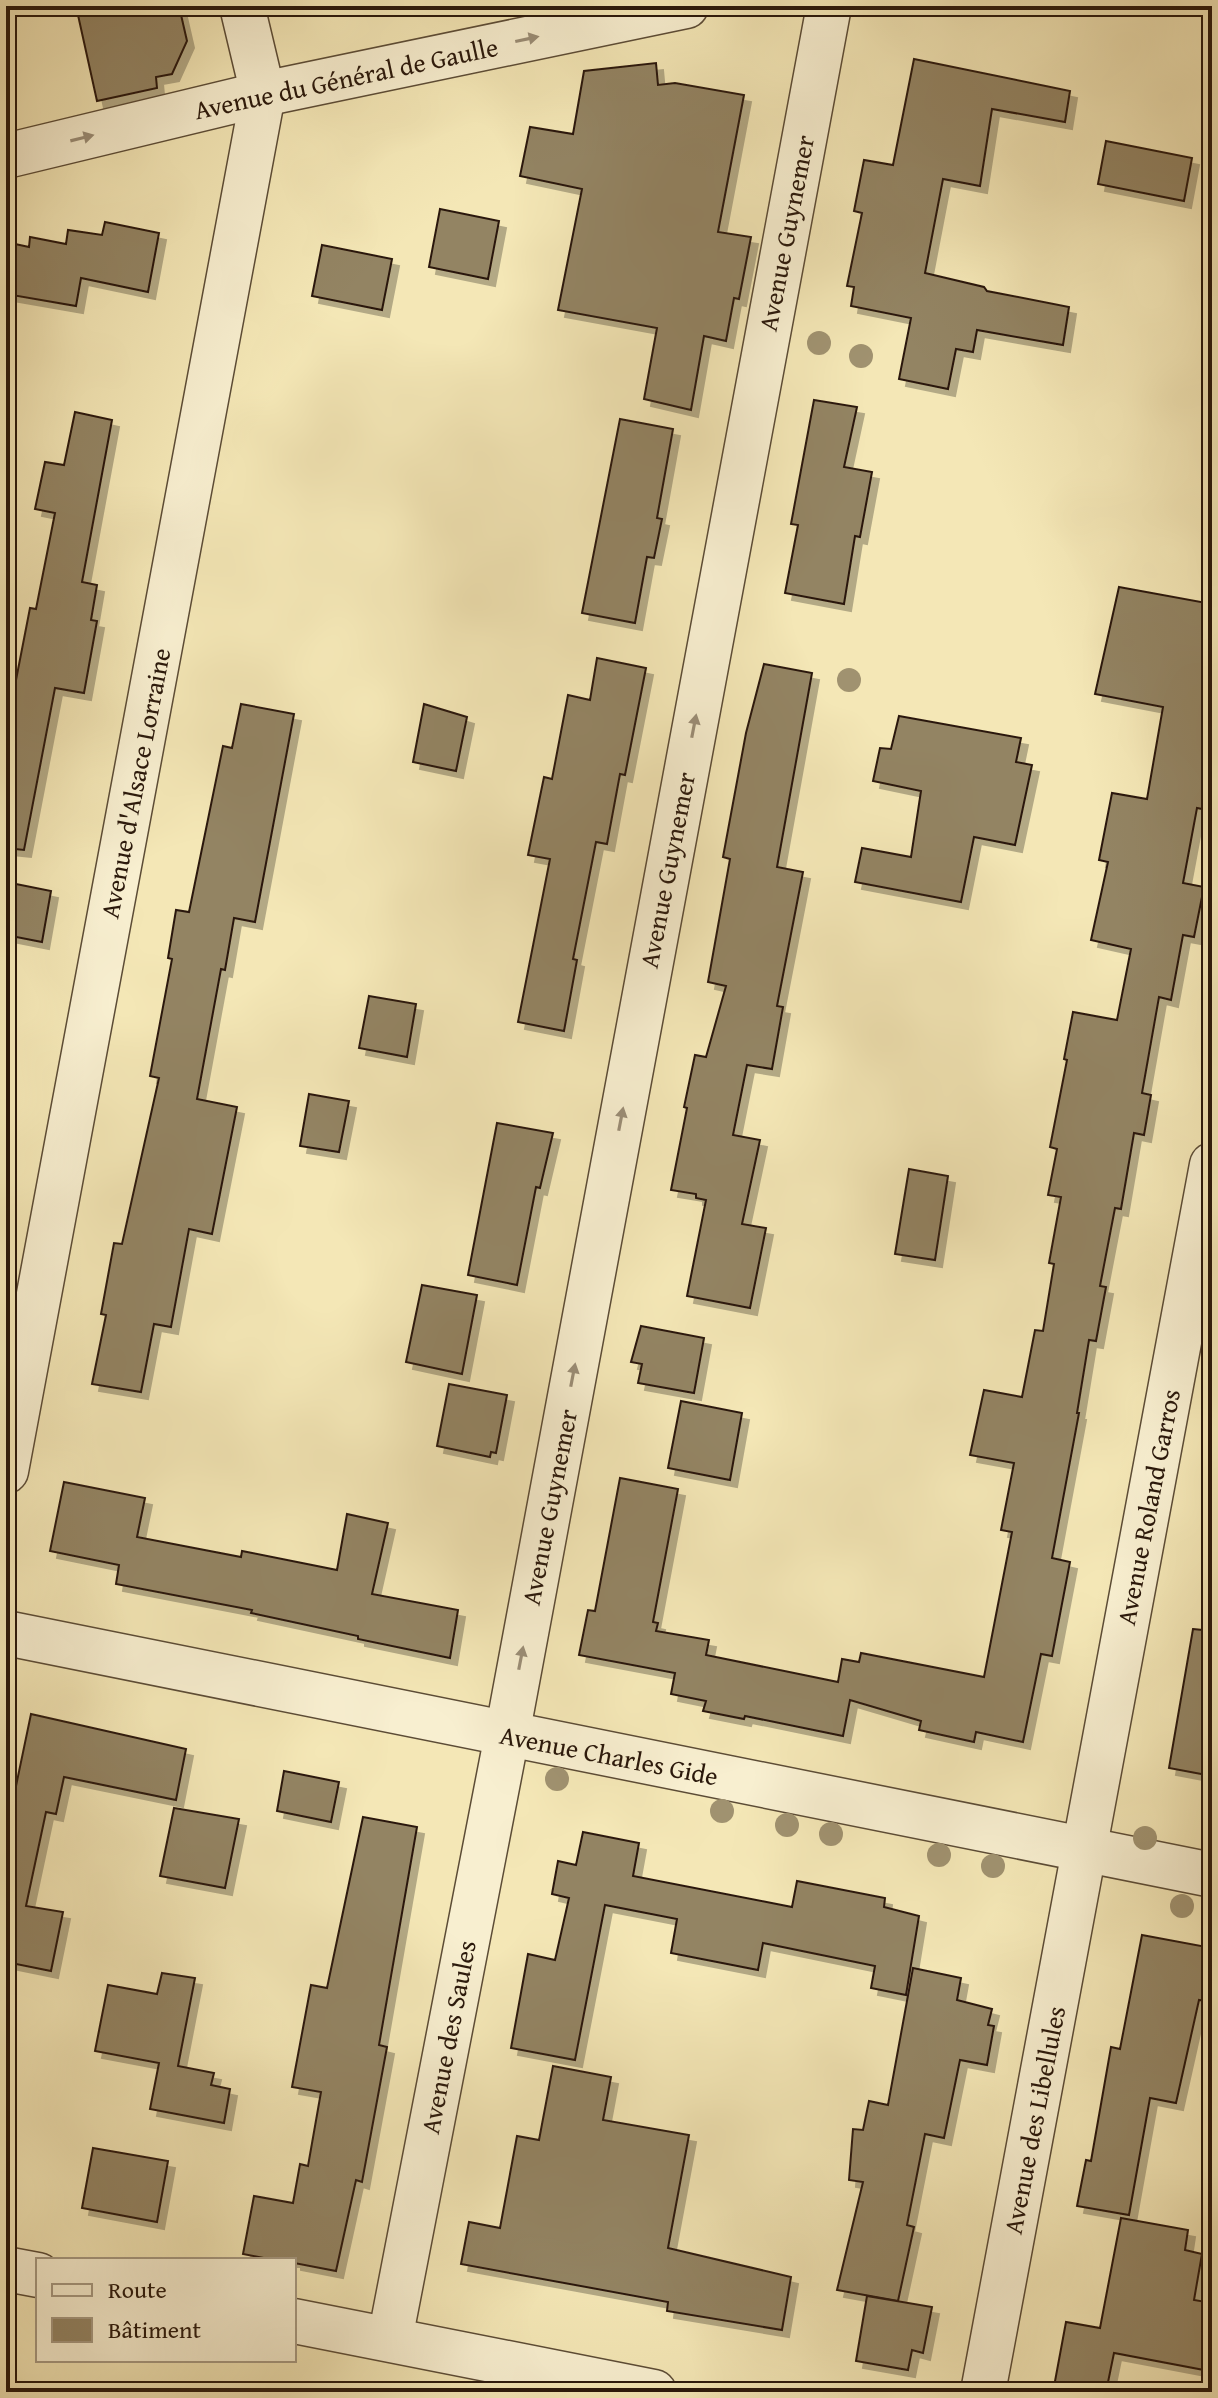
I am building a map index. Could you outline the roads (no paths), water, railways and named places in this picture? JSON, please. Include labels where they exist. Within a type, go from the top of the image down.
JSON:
[{"type":"street","points":[[242,6],[263,94]]},
{"type":"street","name":"Avenue du Général de Gaulle","points":[[6,156],[263,94],[686,6]]},
{"type":"street","name":"Avenue Guynemer","points":[[507,1735],[829,6]]},
{"type":"street","name":"Avenue d'Alsace Lorraine","points":[[6,1471],[263,94]]},
{"type":"street","name":"Avenue Roland Garros","points":[[1085,1849],[1212,1165]]},
{"type":"street","name":"Avenue Charles Gide","points":[[6,1633],[1212,1875]]},
{"type":"street","name":"Avenue des Saules","points":[[390,2339],[507,1735]]},
{"type":"street","name":"Avenue des Libellules","points":[[983,2392],[1085,1849]]},
{"type":"street","points":[[6,2269],[36,2275]]},
{"type":"street","points":[[296,2321],[654,2392]]}]
